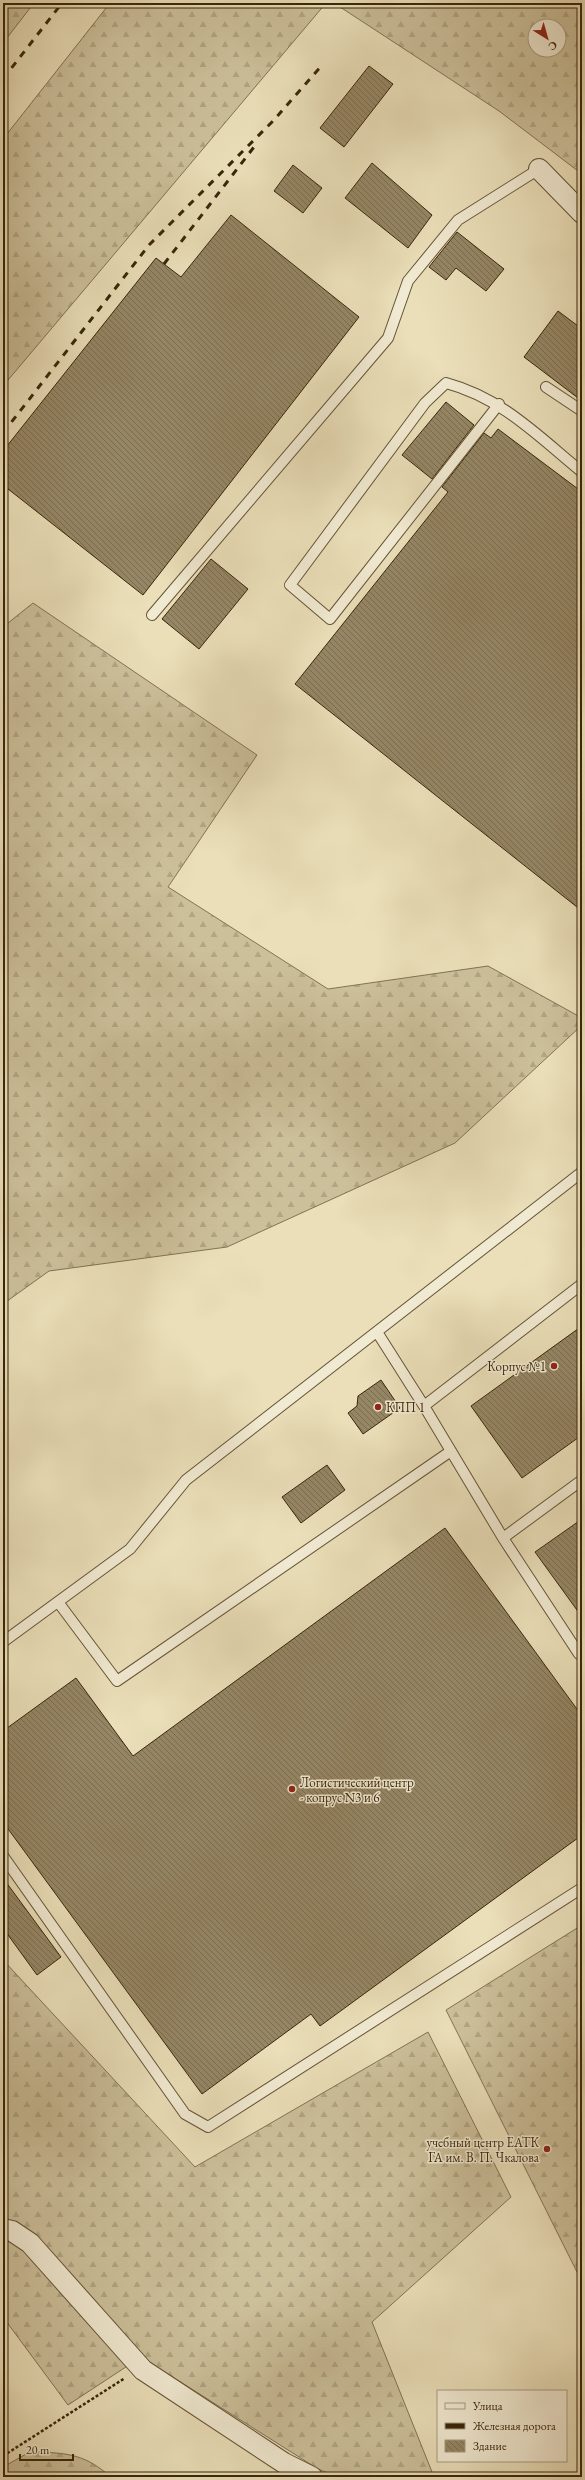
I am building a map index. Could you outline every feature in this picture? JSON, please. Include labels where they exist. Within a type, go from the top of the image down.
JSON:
[{"type":"street","points":[[539,169],[582,213]]},
{"type":"street","points":[[3,2229],[12,2231],[30,2243],[140,2368],[284,2463],[312,2477]]},
{"type":"lane","points":[[152,615],[388,338],[408,281],[458,220],[539,169]]},
{"type":"lane","points":[[499,404],[330,619],[290,585],[425,402],[446,383],[469,389],[499,404],[582,472]]},
{"type":"lane","points":[[546,386],[582,411]]},
{"type":"lane","points":[[3,1642],[130,1549],[186,1480],[582,1172]]},
{"type":"lane","points":[[424,1406],[582,1284]]},
{"type":"lane","points":[[377,1332],[424,1406],[503,1538],[581,1655]]},
{"type":"lane","points":[[58,1602],[117,1681],[451,1451]]},
{"type":"lane","points":[[503,1538],[582,1480]]},
{"type":"lane","points":[[3,1856],[185,2114],[208,2127],[582,1888]]},
{"type":"path","points":[[3,2456],[140,2368]]},
{"type":"green space","points":[[3,3],[34,3],[3,43]]},
{"type":"green space","points":[[110,3],[326,3],[3,386],[3,139]]},
{"type":"green space","points":[[334,3],[582,3],[582,174],[499,111]]},
{"type":"green space","points":[[33,603],[257,755],[168,887],[328,989],[488,966],[582,1018],[582,1025],[455,1143],[227,1247],[49,1271],[3,1304],[3,627]]},
{"type":"green space","name":"учебный центр ЕАТК ГА им. В. П. Чкалова","points":[[582,1925],[582,2282],[446,2010]]},
{"type":"green space","points":[[3,1960],[195,2167],[428,2032],[511,2197],[372,2322],[434,2477],[338,2477],[318,2469],[141,2357],[68,2405],[3,2317]]},
{"type":"green space","points":[[37,2452],[65,2454],[81,2458],[106,2473],[106,2477],[3,2477],[3,2467],[28,2453]]},
{"type":"building","points":[[369,66],[393,84],[344,147],[320,128]]},
{"type":"building","points":[[372,163],[432,215],[408,248],[345,198]]},
{"type":"building","points":[[293,165],[322,188],[303,213],[274,191]]},
{"type":"building","points":[[231,215],[359,317],[143,595],[3,485],[3,451],[156,258],[181,277]]},
{"type":"building","points":[[457,232],[504,269],[486,291],[456,268],[446,280],[429,267]]},
{"type":"building","points":[[558,311],[582,329],[582,401],[524,357]]},
{"type":"building","points":[[446,402],[474,425],[432,479],[402,455]]},
{"type":"building","points":[[498,429],[582,492],[582,911],[295,684],[448,492],[442,487],[484,433],[491,438]]},
{"type":"building","points":[[211,559],[248,589],[199,649],[162,619]]},
{"type":"building","name":"Корпус №1","points":[[582,1326],[582,1435],[522,1478],[471,1406]]},
{"type":"building","name":"КПП 1","points":[[381,1380],[400,1408],[363,1434],[348,1413],[357,1406],[358,1396]]},
{"type":"building","points":[[327,1465],[345,1490],[301,1523],[282,1497]]},
{"type":"building","points":[[582,1519],[582,1617],[535,1552]]},
{"type":"building","name":"Логистический центр - копрус N3 и 6","points":[[445,1528],[582,1716],[582,1835],[320,2026],[311,2014],[202,2094],[3,1822],[3,1731],[76,1678],[133,1756]]},
{"type":"building","points":[[3,1878],[61,1957],[37,1975],[3,1928]]},
{"type":"railway","points":[[3,79],[62,3]]},
{"type":"railway","points":[[3,433],[149,245],[274,120],[323,64]]},
{"type":"railway","points":[[164,264],[254,147]]},
{"type":"place","name":"Корпус №1","points":[[554,1366]]},
{"type":"place","name":"КПП 1","points":[[378,1407]]},
{"type":"place","name":"Логистический центр - копрус N3 и 6","points":[[292,1789]]},
{"type":"place","name":"учебный центр ЕАТК ГА им. В. П. Чкалова","points":[[547,2149]]}]
